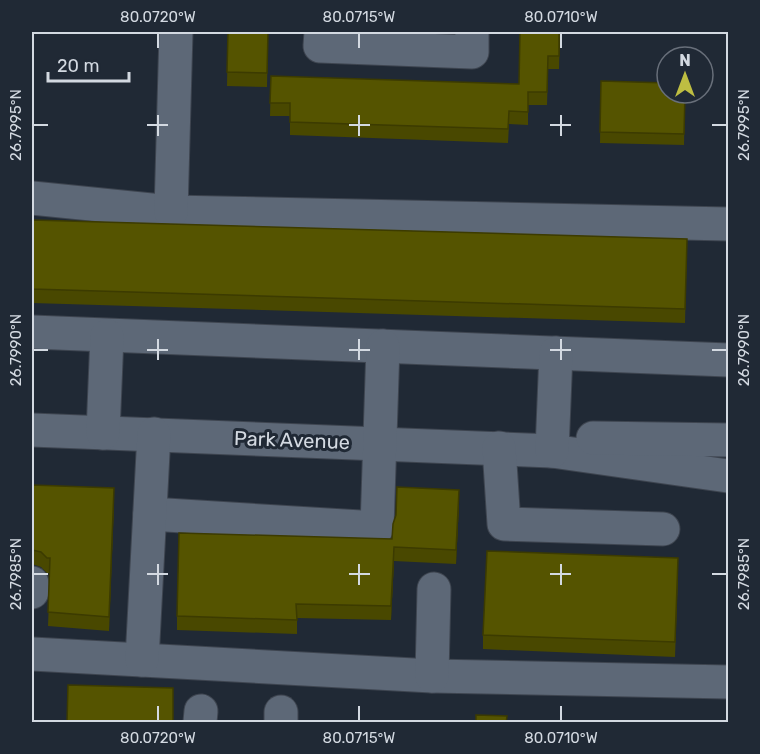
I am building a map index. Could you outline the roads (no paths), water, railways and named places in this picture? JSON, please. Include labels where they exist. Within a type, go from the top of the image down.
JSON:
[{"type":"street","points":[[171,212],[176,32]]},
{"type":"street","points":[[321,32],[320,46],[472,52],[472,32]]},
{"type":"street","points":[[32,198],[171,212],[729,224]]},
{"type":"street","points":[[32,332],[729,360]]},
{"type":"street","points":[[103,433],[107,336]]},
{"type":"street","points":[[150,514],[377,528],[383,346]]},
{"type":"street","points":[[552,451],[556,353]]},
{"type":"street","name":"Park Avenue","points":[[32,430],[552,451],[729,476]]},
{"type":"street","points":[[142,660],[154,434]]},
{"type":"street","name":"Park Avenue","points":[[552,451],[582,438],[729,440]]},
{"type":"street","points":[[498,448],[504,524],[663,529]]},
{"type":"street","points":[[32,584],[32,592]]},
{"type":"street","points":[[432,676],[434,589]]},
{"type":"street","points":[[32,654],[432,676],[729,682]]}]
